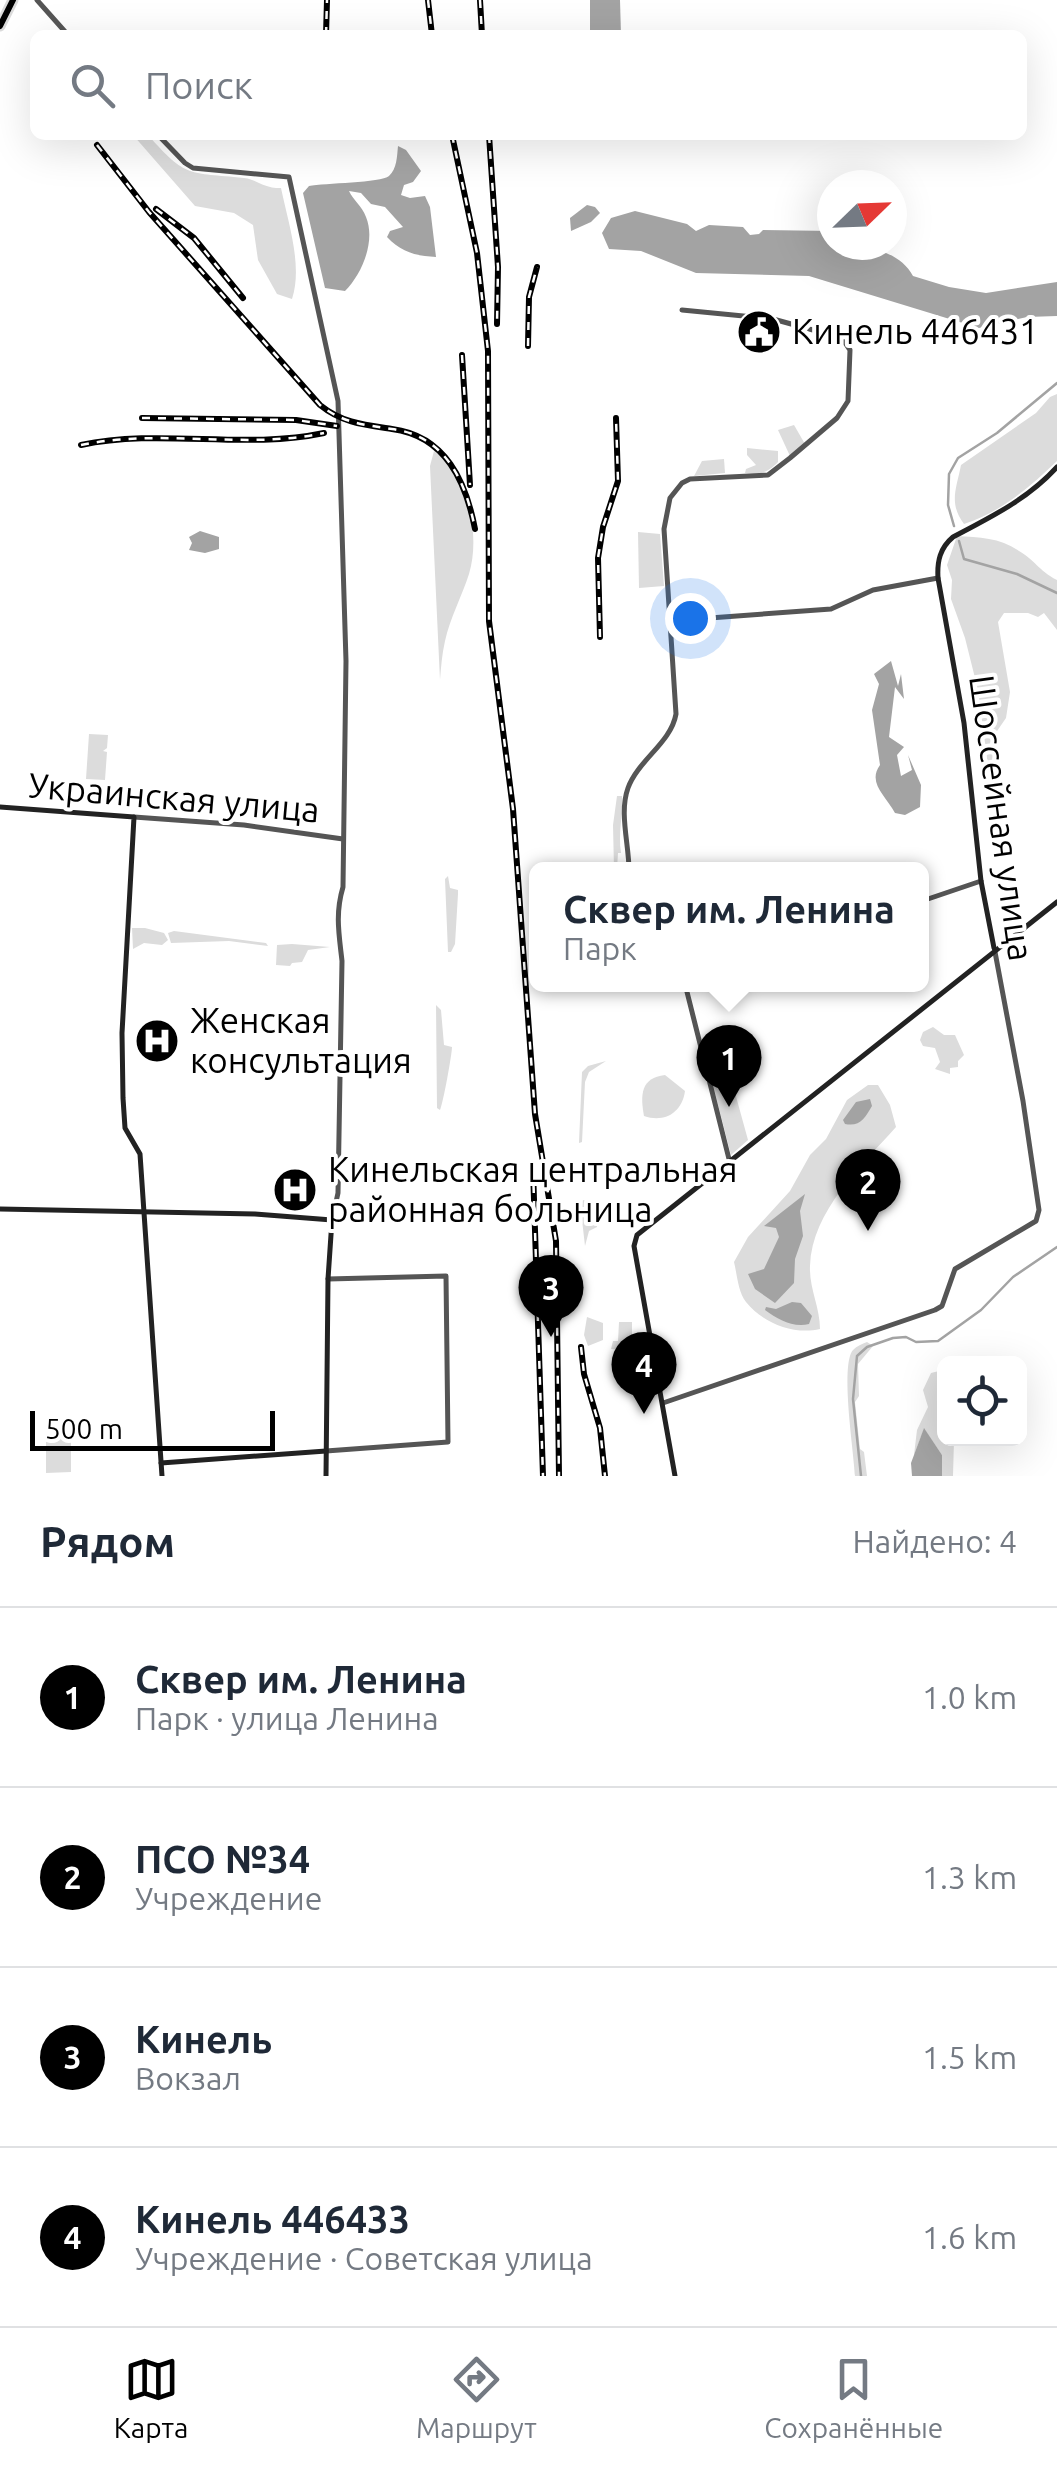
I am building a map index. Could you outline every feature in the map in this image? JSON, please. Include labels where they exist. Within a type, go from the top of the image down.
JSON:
[{"type":"main road","points":[[0,26],[12,0]]},
{"type":"main road","points":[[938,578],[941,550],[957,535],[1030,493],[1057,468]]},
{"type":"main road","name":"Шоссейная улица","points":[[938,578],[964,724],[981,882],[994,950]]},
{"type":"main road","name":"Украинская улица","points":[[0,808],[134,818]]},
{"type":"main road","points":[[134,818],[122,1098],[126,1128],[140,1149],[162,1476]]},
{"type":"main road","points":[[675,1476],[635,1252],[639,1233],[1057,902]]},
{"type":"main road","points":[[0,1209],[332,1220],[326,1476]]},
{"type":"main road","points":[[162,1463],[326,1451]]},
{"type":"street","points":[[36,0],[63,30]]},
{"type":"street","points":[[163,140],[193,168],[288,176],[338,401],[346,661],[344,839],[337,908],[338,1193],[332,1220]]},
{"type":"street","points":[[628,862],[625,830],[628,788],[672,728],[676,714],[665,570],[665,511],[682,483],[690,479],[768,475],[837,418],[848,401],[850,350],[842,338],[773,319],[682,310]]},
{"type":"street","points":[[669,621],[831,609],[867,592],[938,578]]},
{"type":"street","name":"Украинская улица","points":[[134,818],[288,830],[344,839]]},
{"type":"street","points":[[929,899],[981,882]]},
{"type":"street","name":"Шоссейная улица","points":[[663,1403],[782,1365],[942,1306],[955,1270],[1032,1224],[1039,1215],[1024,1100],[994,950]]},
{"type":"street","points":[[687,992],[730,1163]]},
{"type":"street","points":[[326,1451],[448,1442],[446,1276],[328,1279]]},
{"type":"shaded area","points":[[590,0],[620,0],[621,30],[590,30]]},
{"type":"shaded area","points":[[137,140],[153,140],[190,171],[244,178],[281,188],[295,258],[292,299],[277,294],[258,260],[253,225],[234,213],[195,206]]},
{"type":"shaded area","points":[[398,146],[406,150],[421,171],[413,182],[404,185],[401,195],[425,196],[436,257],[403,250],[387,237],[390,231],[403,227],[385,207],[371,204],[361,193],[349,191],[366,217],[368,246],[357,276],[345,291],[325,288],[303,193],[309,186],[389,176]]},
{"type":"shaded area","points":[[587,205],[600,213],[571,231],[570,218]]},
{"type":"shaded area","points":[[635,211],[687,224],[696,231],[709,225],[743,227],[750,235],[763,230],[817,231],[817,260],[899,260],[913,276],[986,293],[1057,282],[1057,316],[1027,317],[979,328],[809,276],[696,273],[641,251],[609,249],[602,233],[611,218]]},
{"type":"shaded area","points":[[1057,394],[1057,461],[1002,506],[964,524],[955,502],[961,465]]},
{"type":"shaded area","points":[[794,425],[805,444],[790,456],[778,430]]},
{"type":"shaded area","points":[[747,448],[778,451],[778,462],[763,472],[745,473],[756,465],[747,455]]},
{"type":"shaded area","points":[[434,451],[456,474],[463,490],[473,542],[469,574],[445,641],[440,680],[430,466]]},
{"type":"shaded area","points":[[724,459],[725,473],[694,476],[702,461]]},
{"type":"shaded area","points":[[200,531],[219,537],[219,549],[205,553],[189,550],[189,537]]},
{"type":"shaded area","points":[[638,532],[660,534],[664,586],[639,588]]},
{"type":"shaded area","points":[[957,536],[1005,543],[1057,580],[1057,630],[1044,613],[1038,617],[1004,613],[998,622],[1010,692],[1006,718],[995,734],[992,763],[988,766],[978,690],[951,599],[952,580],[947,565]]},
{"type":"shaded area","points":[[891,661],[898,686],[901,674],[904,699],[895,687],[889,737],[904,747],[897,755],[901,776],[912,770],[908,755],[921,785],[920,807],[905,815],[895,813],[876,778],[880,765],[872,710],[879,684],[874,674]]},
{"type":"shaded area","points":[[89,734],[108,735],[103,751],[107,752],[105,780],[86,779]]},
{"type":"shaded area","points":[[617,796],[622,796],[617,862],[614,862]]},
{"type":"shaded area","points":[[448,876],[450,888],[458,890],[455,944],[451,952],[445,879]]},
{"type":"shaded area","points":[[132,928],[164,933],[168,940],[162,945],[144,943],[133,949]]},
{"type":"shaded area","points":[[168,933],[268,946],[229,941],[171,943]]},
{"type":"shaded area","points":[[277,945],[330,947],[308,950],[302,962],[290,966],[276,965]]},
{"type":"shaded area","points":[[436,1005],[441,1010],[444,1045],[452,1047],[440,1110],[437,1108]]},
{"type":"shaded area","points":[[933,1027],[944,1035],[955,1035],[964,1055],[958,1067],[950,1068],[950,1074],[935,1069],[940,1062],[935,1048],[923,1046],[920,1040],[923,1032]]},
{"type":"shaded area","points":[[715,1056],[720,1074],[729,1071],[748,1140],[731,1155],[706,1058]]},
{"type":"shaded area","points":[[606,1061],[589,1072],[585,1082],[579,1143],[582,1072]]},
{"type":"shaded area","points":[[665,1075],[685,1091],[680,1105],[665,1117],[644,1116],[644,1088],[651,1080]]},
{"type":"shaded area","points":[[868,1085],[878,1085],[890,1105],[896,1127],[841,1190],[819,1227],[810,1266],[820,1329],[779,1326],[746,1302],[734,1262],[748,1237],[790,1191],[847,1100]]},
{"type":"shaded area","points":[[870,1099],[872,1106],[862,1121],[845,1124],[843,1120],[856,1102]]},
{"type":"shaded area","points":[[805,1194],[800,1211],[803,1236],[795,1259],[794,1283],[775,1303],[755,1289],[748,1274],[764,1269],[779,1237],[776,1228],[764,1226]]},
{"type":"shaded area","points":[[583,1200],[590,1202],[598,1220],[597,1227],[589,1231],[585,1246],[581,1211]]},
{"type":"shaded area","points":[[792,1302],[801,1303],[812,1316],[809,1324],[791,1324],[765,1310],[766,1307],[776,1309]]},
{"type":"shaded area","points":[[587,1317],[603,1323],[603,1340],[588,1346],[584,1335]]},
{"type":"shaded area","points":[[619,1322],[632,1322],[632,1350],[611,1349],[613,1341],[618,1341]]},
{"type":"shaded area","points":[[867,1342],[873,1346],[858,1364],[859,1396],[855,1402],[867,1476],[855,1476],[849,1359],[853,1350]]},
{"type":"shaded area","points":[[937,1372],[937,1446],[954,1446],[953,1476],[942,1476],[942,1455],[924,1429],[914,1455],[917,1430],[928,1407],[923,1390],[931,1373]]},
{"type":"shaded area","points":[[924,1428],[942,1455],[942,1476],[912,1476],[911,1463]]},
{"type":"shaded area","points":[[71,1438],[71,1472],[46,1473],[46,1439]]},
{"type":"waterway","points":[[954,526],[948,505],[949,474],[958,458],[997,433],[1057,383]]},
{"type":"waterway","points":[[959,541],[964,559],[1017,574],[1057,593]]},
{"type":"waterway","points":[[861,1476],[853,1399],[857,1356],[867,1347],[893,1338],[938,1341],[981,1310],[1013,1277],[1057,1247]]},
{"type":"railway","points":[[326,30],[327,0]]},
{"type":"railway","points":[[428,0],[431,30]]},
{"type":"railway","points":[[480,0],[482,30]]},
{"type":"railway","points":[[453,140],[477,253],[488,351],[489,621],[513,809],[535,1114],[556,1241],[559,1476]]},
{"type":"railway","points":[[489,140],[498,267],[497,324]]},
{"type":"railway","points":[[97,145],[149,212],[320,405],[354,422],[411,433],[440,451],[459,479],[475,529]]},
{"type":"railway","points":[[156,209],[194,238],[243,298]]},
{"type":"railway","points":[[528,346],[529,297],[537,267]]},
{"type":"railway","points":[[462,355],[470,485]]},
{"type":"railway","points":[[142,418],[296,420],[337,426]]},
{"type":"railway","points":[[600,637],[598,558],[618,481],[616,418]]},
{"type":"railway","points":[[81,445],[141,438],[264,440],[324,433]]},
{"type":"railway","points":[[533,1169],[543,1476]]},
{"type":"railway","points":[[581,1347],[584,1374],[600,1428],[605,1476]]},
{"type":"place","name":"Кинель 446431","points":[[759,332]]},
{"type":"place","name":"Женская консультация","points":[[157,1041]]},
{"type":"place","name":"Сквер им. Ленина","points":[[729,1107]]},
{"type":"place","name":"Кинельская центральная районная больница","points":[[295,1190]]},
{"type":"place","name":"ПСО №34","points":[[868,1231]]},
{"type":"place","name":"Кинель","points":[[551,1337]]},
{"type":"place","name":"Кинель 446433","points":[[644,1414]]}]
